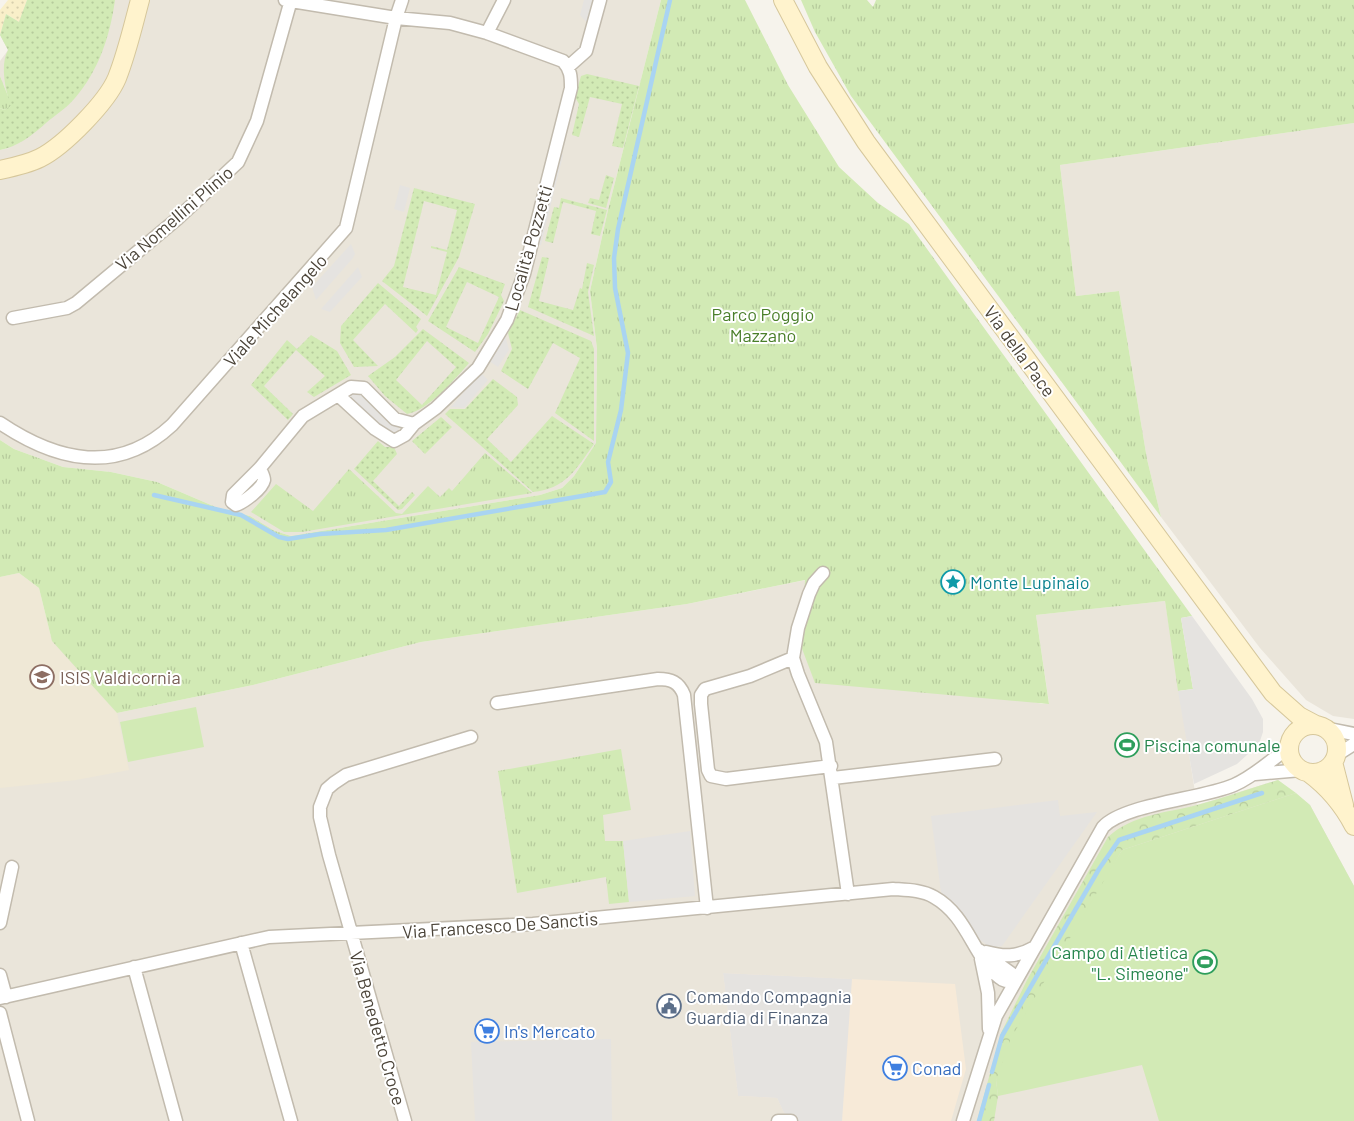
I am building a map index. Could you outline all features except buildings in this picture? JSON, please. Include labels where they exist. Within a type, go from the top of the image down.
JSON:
[{"type":"street","points":[[0,170],[27,164],[49,152],[68,136],[105,96],[116,80],[140,0]]},
{"type":"street","points":[[289,0],[396,18],[432,20],[487,33],[563,61],[568,67],[586,51],[600,0]]},
{"type":"street","name":"Via Nomellini Plinio","points":[[13,318],[67,308],[76,303],[177,219],[238,162],[257,122],[272,77],[289,0]]},
{"type":"street","name":"Viale Michelangelo","points":[[0,423],[55,451],[80,458],[96,459],[129,453],[158,438],[172,425],[346,228],[396,18],[402,0]]},
{"type":"street","points":[[487,33],[504,0]]},
{"type":"street","name":"Via della Pace","points":[[783,0],[836,98],[872,150],[1273,693],[1284,717],[1289,746]]},
{"type":"street","name":"Località Pozzetti","points":[[338,394],[375,429],[394,441],[436,408],[478,368],[492,348],[514,304],[571,88],[568,67]]},
{"type":"street","points":[[260,468],[303,416],[351,387],[364,388],[394,419],[414,424]]},
{"type":"street","points":[[823,573],[814,583],[809,594],[798,628],[793,658],[822,729],[832,772],[848,894]]},
{"type":"street","points":[[793,658],[750,676],[706,689],[701,695],[708,770],[711,776],[726,778],[832,772],[995,759]]},
{"type":"street","points":[[497,703],[658,679],[669,679],[676,683],[684,695],[707,908]]},
{"type":"street","name":"Via della Pace","points":[[1273,693],[1299,716],[1320,727]]},
{"type":"street","points":[[963,1121],[988,1038],[1014,982],[1098,834],[1108,822],[1129,812],[1214,792],[1255,774],[1289,746],[1296,732],[1302,728],[1320,727],[1354,734]]},
{"type":"street","points":[[1320,727],[1335,740],[1334,759],[1344,808]]},
{"type":"street","name":"Via Benedetto Croce","points":[[405,1121],[320,817],[322,798],[327,789],[346,776],[471,737]]},
{"type":"street","points":[[1255,774],[1322,771],[1354,744]]},
{"type":"street","points":[[1289,746],[1292,761],[1320,781],[1344,808],[1354,826]]},
{"type":"street","points":[[0,923],[12,867]]},
{"type":"street","name":"Via Francesco De Sanctis","points":[[3,997],[269,937],[352,935],[533,924],[893,889],[912,890],[933,896],[956,915],[978,950],[999,978],[1014,982]]},
{"type":"street","points":[[241,943],[291,1121]]},
{"type":"street","points":[[978,950],[1008,956],[1024,953],[1033,948]]},
{"type":"street","name":"Via Francesco De Sanctis","points":[[978,950],[988,993],[988,1038]]},
{"type":"street","points":[[134,968],[176,1121]]},
{"type":"street","points":[[0,975],[3,997]]},
{"type":"street","points":[[0,1013],[28,1121]]},
{"type":"street","points":[[778,1121],[791,1121]]},
{"type":"shaded area","points":[[27,0],[661,0],[608,210],[590,291],[597,349],[596,443],[574,476],[562,488],[540,495],[291,536],[275,531],[250,516],[218,508],[157,482],[111,472],[63,467],[14,449],[0,440],[0,150],[9,148],[12,106],[0,76],[0,61],[8,50],[0,35],[27,4]]},
{"type":"shaded area","points":[[584,0],[595,0],[589,25],[580,15]]},
{"type":"shaded area","points":[[1354,123],[1354,719],[1333,716],[1306,700],[1260,648],[1161,517],[1147,459],[1119,291],[1076,296],[1060,165]]},
{"type":"shaded area","points":[[559,151],[563,155],[541,245],[536,244]]},
{"type":"shaded area","points":[[400,185],[410,188],[404,212],[394,209]]},
{"type":"shaded area","points":[[351,244],[355,254],[353,258],[316,300],[312,287]]},
{"type":"shaded area","points":[[358,267],[362,277],[330,312],[321,309]]},
{"type":"shaded area","points":[[505,335],[509,350],[498,367],[489,361]]},
{"type":"shaded area","points":[[481,373],[488,380],[464,408],[451,407]]},
{"type":"shaded area","points":[[352,391],[363,394],[396,423],[400,427],[397,432],[390,435],[346,395]]},
{"type":"shaded area","name":"ISIS Valdicornia","points":[[19,573],[39,588],[52,641],[117,713],[129,770],[76,780],[0,788],[0,577]]},
{"type":"shaded area","points":[[0,577],[117,713],[253,685],[421,642],[687,604],[806,580],[801,646],[1042,704],[1049,703],[1036,615],[1165,601],[1197,805],[1278,780],[1310,805],[1354,886],[1354,1121],[0,1121]]},
{"type":"shaded area","points":[[1192,616],[1252,699],[1263,719],[1263,732],[1259,744],[1237,764],[1194,784],[1178,691],[1193,689],[1181,618]]},
{"type":"shaded area","points":[[1058,800],[1060,816],[1097,812],[1002,946],[987,945],[979,939],[969,922],[941,892],[931,816]]},
{"type":"shaded area","points":[[690,831],[695,896],[629,902],[623,841]]},
{"type":"shaded area","points":[[723,973],[955,984],[966,1069],[951,1121],[796,1121],[784,1113],[777,1098],[738,1096]]},
{"type":"shaded area","points":[[723,973],[852,979],[842,1121],[796,1121],[784,1113],[777,1098],[738,1096]]},
{"type":"shaded area","points":[[611,1039],[612,1121],[475,1121],[471,1042]]},
{"type":"green space","points":[[27,0],[115,0],[110,27],[102,52],[91,76],[75,98],[30,136],[13,146],[0,150],[0,108],[4,110],[11,106],[4,77],[4,62],[8,50],[0,35],[6,14],[19,22]]},
{"type":"green space","name":"Parco Poggio Mazzano","points":[[661,0],[745,0],[788,85],[839,167],[878,203],[909,224],[1192,616],[1181,618],[1193,689],[1178,691],[1165,601],[1036,615],[1049,704],[815,683],[801,646],[805,580],[687,604],[421,642],[253,685],[117,713],[52,641],[39,588],[19,573],[0,577],[0,440],[14,449],[63,467],[111,472],[157,482],[218,508],[250,516],[275,531],[291,536],[540,495],[562,488],[574,476],[596,443],[597,349],[590,291],[608,210]]},
{"type":"green space","points":[[801,0],[867,0],[873,7],[876,0],[1354,0],[1354,123],[1060,165],[1076,296],[1119,291],[1147,459],[1161,517],[851,96],[815,32]]},
{"type":"green space","points":[[587,74],[639,86],[623,148],[612,146],[622,104],[590,97],[579,137],[572,135],[579,104],[575,97],[581,76]]},
{"type":"green space","points":[[0,76],[12,106],[4,110],[0,108]]},
{"type":"green space","points":[[606,175],[614,178],[606,208],[588,203],[590,198],[599,200]]},
{"type":"green space","points":[[414,188],[475,204],[459,257],[427,316],[382,281],[394,266]],"holes":[[[424,201],[457,210],[447,250],[431,246],[431,248],[447,252],[436,295],[403,287]]]},
{"type":"green space","points":[[561,198],[607,210],[600,236],[591,234],[596,211],[563,202],[553,243],[545,241],[554,207],[559,208]]},
{"type":"green space","points":[[542,257],[549,258],[539,301],[573,310],[580,288],[582,289],[587,263],[594,265],[588,292],[594,336],[528,307]]},
{"type":"green space","points":[[459,267],[505,284],[501,295],[504,301],[488,334],[475,352],[428,321]],"holes":[[[467,282],[499,297],[478,343],[446,327]]]},
{"type":"green space","points":[[378,283],[421,319],[416,327],[418,330],[416,333],[385,304],[353,340],[378,366],[354,367],[340,343],[341,326]]},
{"type":"green space","points":[[520,310],[591,341],[594,349],[594,441],[555,413],[580,358],[553,343],[528,389],[501,371],[512,349],[508,333]]},
{"type":"green space","points":[[423,329],[469,363],[432,401],[415,412],[407,414],[385,396],[368,376],[395,357]],"holes":[[[427,341],[456,367],[422,405],[396,380]]]},
{"type":"green space","points":[[311,335],[337,351],[351,375],[314,397],[307,392],[325,376],[296,350],[264,386],[293,414],[288,420],[251,385],[287,340],[297,349]]},
{"type":"green space","points":[[493,379],[517,397],[518,405],[487,439],[511,462],[552,416],[594,444],[569,476],[554,487],[533,492],[445,414],[450,409],[465,409]]},
{"type":"green space","points":[[441,417],[452,427],[425,454],[412,441]]},
{"type":"green space","points":[[378,441],[385,447],[394,447],[397,454],[373,481],[399,506],[412,492],[415,495],[402,509],[398,510],[354,469]]},
{"type":"green space","points":[[485,453],[532,493],[302,532],[284,532],[251,512],[276,484],[313,511],[349,469],[396,513],[402,514],[428,486],[440,497],[449,488],[452,491]]},
{"type":"green space","points":[[196,707],[204,747],[128,762],[120,722]]},
{"type":"green space","points":[[621,749],[631,810],[603,815],[605,841],[623,841],[629,902],[609,904],[606,877],[517,893],[498,771]]},
{"type":"green space","points":[[1278,780],[1296,793],[1122,850],[996,1080],[998,1096],[994,1121],[977,1121],[1001,1033],[1027,980],[1108,837],[1128,823],[1139,819],[1186,808]]},
{"type":"green space","name":"Campo di Atletica \"L. Simeone\"","points":[[1296,793],[1310,805],[1354,886],[1354,1121],[1159,1121],[1142,1065],[998,1096],[996,1080],[1011,1038],[1122,850]]},
{"type":"sand","points":[[8,0],[27,0],[19,22],[6,14],[0,35],[0,10]]},
{"type":"waterway","points":[[154,495],[241,515],[279,537],[288,539],[320,534],[386,530],[605,492],[611,482],[608,462],[621,410],[628,353],[615,288],[614,258],[618,229],[670,0]]},
{"type":"waterway","points":[[992,1072],[1002,1036],[1099,869],[1119,840],[1262,793]]},
{"type":"waterway","points":[[979,1121],[989,1085]]},
{"type":"place","name":"Monte Lupinaio","points":[[953,582]]},
{"type":"place","name":"ISIS Valdicornia","points":[[42,677]]},
{"type":"place","name":"Piscina comunale","points":[[1127,745]]},
{"type":"place","name":"Campo di Atletica \"L. Simeone\"","points":[[1205,962]]},
{"type":"place","name":"Comando Compagnia Guardia di Finanza","points":[[669,1006]]},
{"type":"place","name":"In's Mercato","points":[[487,1031]]},
{"type":"place","name":"Conad","points":[[895,1068]]}]
